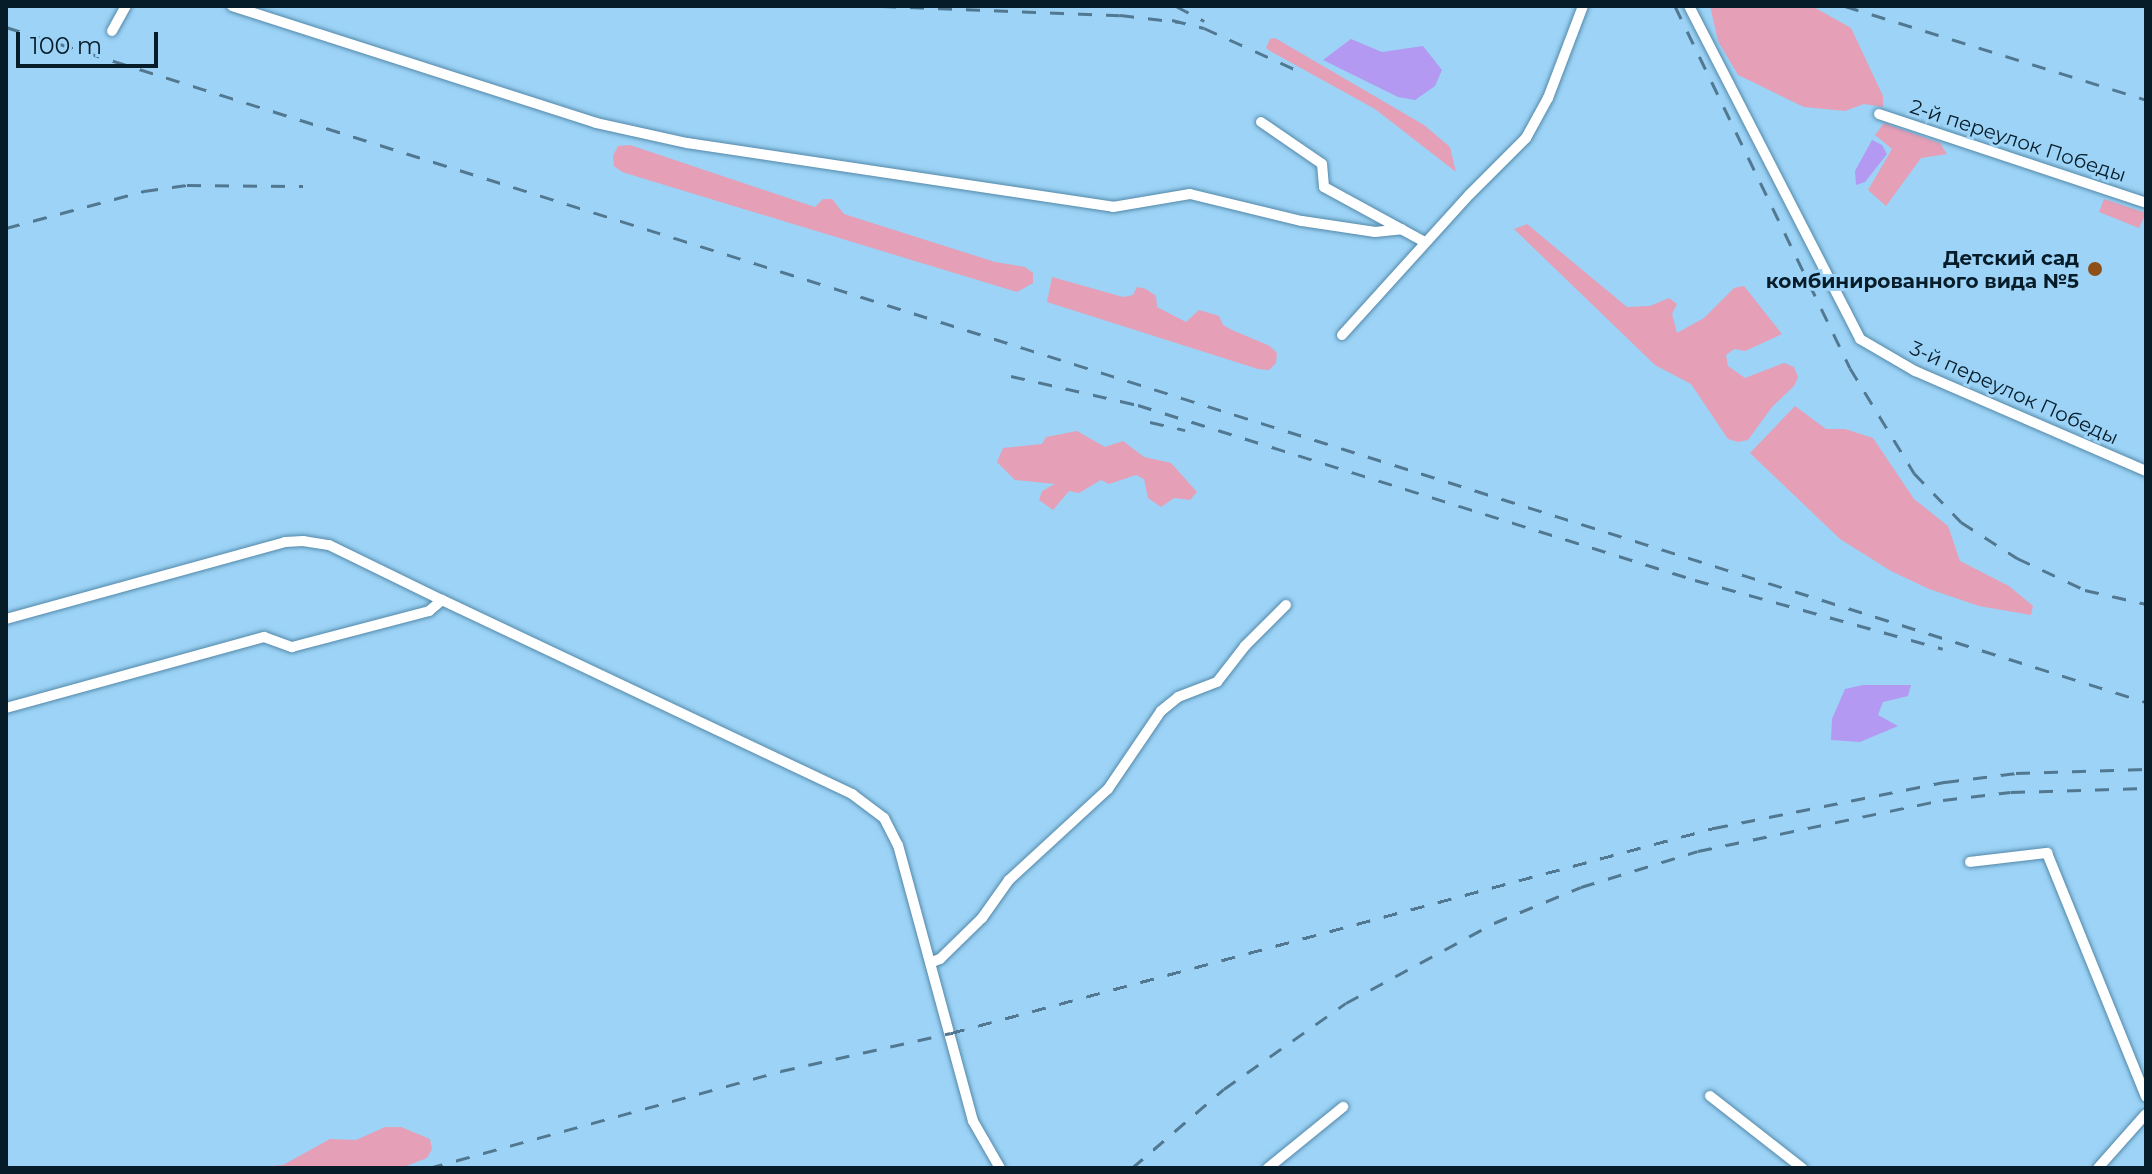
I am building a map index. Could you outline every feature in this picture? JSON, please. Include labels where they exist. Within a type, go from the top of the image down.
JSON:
[{"type":"street","points":[[112,31],[126,6]]},
{"type":"street","points":[[232,6],[596,123],[687,143],[1113,207],[1190,194],[1302,221],[1375,232],[1402,229]]},
{"type":"street","points":[[1342,335],[1425,242],[1526,138],[1548,98],[1583,6]]},
{"type":"street","name":"3-й переулок Победы","points":[[1689,6],[1860,339],[1915,371],[2146,471]]},
{"type":"street","name":"2-й переулок Победы","points":[[1879,114],[2146,203]]},
{"type":"street","points":[[1261,122],[1322,164],[1324,187],[1425,242]]},
{"type":"street","points":[[6,619],[285,542],[329,545],[729,735],[874,808],[898,845],[973,1121],[1000,1168]]},
{"type":"street","points":[[6,708],[264,637],[292,647],[429,611],[442,600]]},
{"type":"street","points":[[932,962],[940,959],[982,918],[1009,880],[1108,789],[1161,711],[1178,697],[1217,682],[1245,646],[1286,605]]},
{"type":"street","points":[[1970,862],[2047,853],[2146,1097]]},
{"type":"street","points":[[1710,1096],[1802,1168]]},
{"type":"street","points":[[1268,1168],[1343,1107]]},
{"type":"street","points":[[2098,1168],[2146,1114]]},
{"type":"shaded area","points":[[1710,6],[1812,6],[1851,28],[1883,96],[1883,107],[1864,104],[1845,111],[1804,107],[1738,75],[1718,41]]},
{"type":"shaded area","points":[[1275,38],[1424,125],[1450,147],[1456,172],[1375,109],[1266,48],[1270,39]]},
{"type":"shaded area","points":[[1351,39],[1382,52],[1423,46],[1442,70],[1435,86],[1415,100],[1398,97],[1323,60]]},
{"type":"shaded area","points":[[1884,123],[1940,143],[1947,154],[1921,158],[1886,206],[1868,190],[1892,149],[1875,135]]},
{"type":"shaded area","points":[[1872,140],[1882,145],[1887,154],[1865,182],[1856,185],[1855,171]]},
{"type":"shaded area","points":[[630,145],[815,207],[823,199],[832,199],[844,214],[995,262],[1025,267],[1033,273],[1033,283],[1017,292],[622,172],[614,166],[613,156],[618,146]]},
{"type":"shaded area","points":[[2104,199],[2146,213],[2139,228],[2099,212]]},
{"type":"shaded area","points":[[1527,224],[1627,307],[1650,306],[1669,298],[1677,304],[1672,314],[1677,333],[1704,318],[1734,288],[1744,286],[1782,334],[1745,351],[1734,349],[1726,355],[1728,366],[1745,378],[1784,363],[1794,367],[1798,377],[1794,386],[1772,407],[1748,440],[1738,442],[1728,439],[1691,384],[1655,365],[1514,229]]},
{"type":"shaded area","points":[[1052,277],[1123,297],[1133,295],[1137,287],[1146,289],[1156,296],[1157,307],[1186,322],[1199,310],[1219,316],[1223,325],[1270,346],[1277,353],[1276,363],[1269,370],[1258,369],[1047,302]]},
{"type":"shaded area","points":[[1795,406],[1826,429],[1845,429],[1873,438],[1914,499],[1948,526],[1960,561],[2009,586],[2033,606],[2031,615],[1979,606],[1929,589],[1891,571],[1840,539],[1750,453]]},
{"type":"shaded area","points":[[1077,431],[1105,447],[1123,441],[1144,457],[1171,463],[1197,492],[1190,500],[1174,498],[1161,507],[1148,498],[1144,479],[1136,475],[1109,484],[1101,480],[1079,493],[1069,491],[1053,510],[1039,500],[1042,491],[1055,484],[1015,480],[997,462],[1003,448],[1042,444],[1046,437]]},
{"type":"shaded area","points":[[1863,685],[1911,685],[1908,696],[1883,702],[1878,715],[1898,726],[1860,742],[1831,740],[1832,719],[1845,689]]},
{"type":"shaded area","points":[[385,1127],[401,1127],[430,1139],[432,1149],[427,1158],[401,1168],[249,1168],[283,1165],[330,1139],[356,1140]]},
{"type":"railway","points":[[882,6],[1120,15],[1180,22]]},
{"type":"railway","points":[[1176,6],[1204,21]]},
{"type":"railway","points":[[1675,6],[1850,368],[1914,473],[1961,522],[2017,558],[2085,590],[2146,604]]},
{"type":"railway","points":[[1845,6],[2146,100]]},
{"type":"railway","points":[[1172,20],[1204,28],[1303,73]]},
{"type":"railway","points":[[6,27],[2146,702]]},
{"type":"railway","points":[[6,228],[144,191],[187,185],[303,186]]},
{"type":"railway","points":[[1011,376],[1138,405],[1695,580],[1943,649]]},
{"type":"railway","points":[[1150,422],[1185,430]]},
{"type":"railway","points":[[429,1168],[781,1071],[951,1033],[1714,828],[1945,782],[2016,773],[2146,769]]},
{"type":"railway","points":[[1132,1168],[1224,1089],[1346,1003],[1494,923],[1581,887],[1698,851],[1943,800],[2011,792],[2146,788]]},
{"type":"place","name":"Детский сад комбинированного вида №5","points":[[2095,269]]}]
